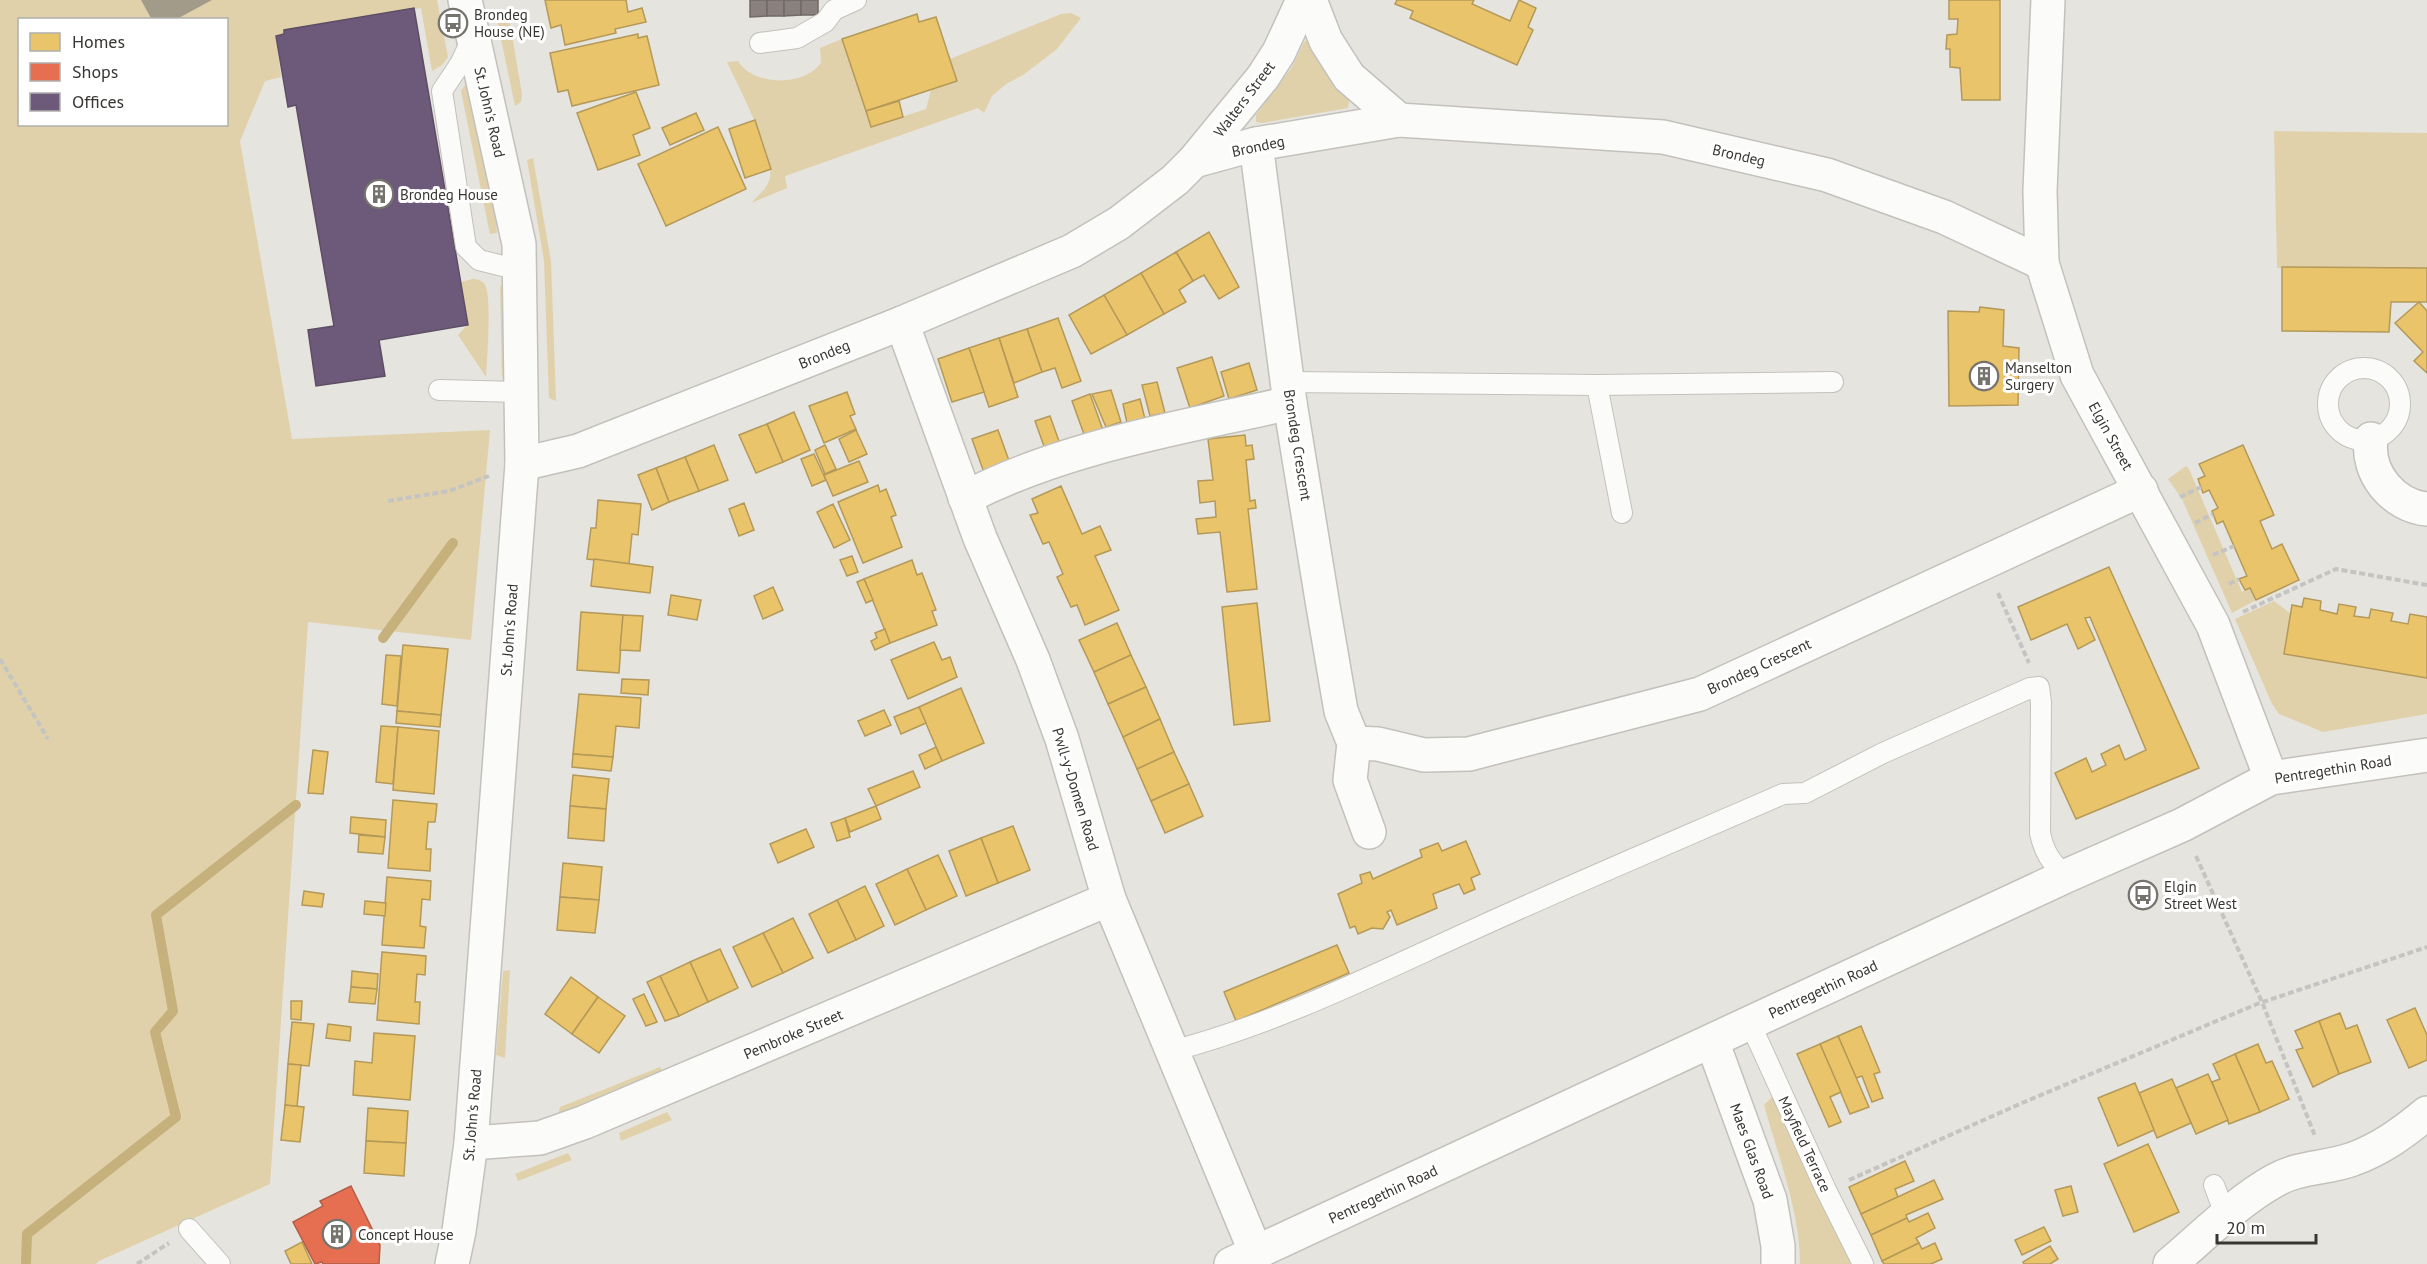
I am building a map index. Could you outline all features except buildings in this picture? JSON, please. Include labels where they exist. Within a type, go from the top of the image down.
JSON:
[{"type":"street","name":"St. John's Road","points":[[452,1264],[471,1143],[522,464],[519,244],[465,0]]},
{"type":"street","name":"Walters Street","points":[[1194,161],[1263,77],[1279,52],[1303,0]]},
{"type":"street","points":[[1310,0],[1326,41],[1349,77],[1399,120]]},
{"type":"street","name":"Elgin Street","points":[[2048,0],[2040,191],[2042,263],[2077,375],[2213,626],[2271,778]]},
{"type":"street","name":"Brondeg","points":[[522,464],[578,451],[902,323],[1072,251],[1119,223],[1175,180],[1194,161],[1256,144],[1399,120],[1663,137],[1827,175],[1944,217],[2042,263]]},
{"type":"street","name":"Brondeg Crescent","points":[[1256,144],[1289,392],[1341,711],[1354,743],[1350,780],[1369,832]]},
{"type":"street","name":"Pwll-y-Domen Road","points":[[902,323],[980,538],[1033,660],[1062,739],[1109,899],[1172,1051],[1244,1258]]},
{"type":"street","points":[[965,498],[990,485],[1074,454],[1289,392]]},
{"type":"street","points":[[2371,440],[2370,455],[2381,483],[2406,504],[2427,509]]},
{"type":"street","name":"Brondeg Crescent","points":[[1354,743],[1378,744],[1424,756],[1469,754],[1700,694],[2141,490]]},
{"type":"street","name":"Pentregethin Road","points":[[1244,1258],[2066,876],[2182,825],[2271,778],[2427,754]]},
{"type":"street","name":"Pembroke Street","points":[[471,1143],[540,1138],[585,1122],[1109,899]]},
{"type":"street","name":"Maes Glas Road","points":[[1712,1041],[1770,1200],[1778,1246],[1778,1264]]},
{"type":"street","points":[[2170,1264],[2274,1180],[2303,1168],[2352,1160],[2397,1138],[2427,1113]]},
{"type":"lane","points":[[760,43],[797,38],[825,22],[834,10],[856,0]]},
{"type":"lane","points":[[473,36],[460,64],[442,90],[466,247],[479,260],[511,268],[519,274]]},
{"type":"lane","points":[[1289,392],[1833,382]]},
{"type":"lane","points":[[1597,385],[1622,513]]},
{"type":"lane","points":[[439,390],[520,392]]},
{"type":"lane","points":[[1172,1051],[1206,1042],[1362,981],[1773,798],[1783,794],[1805,793],[1893,748],[2030,687],[2039,687],[2042,741],[2040,832],[2044,850],[2054,865],[2066,876]]},
{"type":"lane","name":"Mayfield Terrace","points":[[1750,1023],[1826,1190],[1863,1264]]},
{"type":"lane","points":[[2214,1185],[2226,1217]]},
{"type":"lane","points":[[189,1229],[220,1264]]},
{"type":"path","points":[[388,501],[449,491],[522,464]]},
{"type":"path","points":[[1985,562],[2039,687]]},
{"type":"path","points":[[2213,626],[2336,569],[2427,585]]},
{"type":"path","points":[[0,659],[48,739]]},
{"type":"path","points":[[2182,825],[2262,1002],[2327,1164]]},
{"type":"path","points":[[1826,1190],[2022,1103],[2262,1002],[2427,947]]},
{"type":"path","points":[[137,1264],[189,1229]]},
{"type":"shaded area","points":[[0,0],[437,0],[448,57],[442,65],[432,71],[421,8],[284,30],[284,34],[276,36],[281,77],[265,81],[240,141],[292,439],[490,430],[471,640],[308,622],[270,1184],[96,1264],[0,1264]]},
{"type":"shaded area","points":[[508,12],[522,94],[521,102],[515,106],[496,15]]},
{"type":"shaded area","points":[[1071,13],[1081,18],[1057,49],[992,96],[984,113],[978,108],[785,176],[787,188],[751,203],[768,184],[770,171],[768,157],[727,62],[738,61],[745,69],[766,79],[791,80],[813,71],[821,63],[820,48],[842,39],[871,127],[926,109],[931,90],[956,81],[950,59],[1061,14]]},
{"type":"shaded area","points":[[1308,40],[1349,101],[1348,108],[1262,123],[1256,122],[1256,115],[1292,67],[1304,42]]},
{"type":"shaded area","points":[[466,84],[471,88],[494,203],[497,233],[490,234],[461,91]]},
{"type":"shaded area","points":[[2274,131],[2427,133],[2427,268],[2277,268]]},
{"type":"shaded area","points":[[533,158],[551,261],[556,401],[549,398],[544,261],[527,160]]},
{"type":"shaded area","points":[[472,279],[482,282],[487,292],[486,377],[458,335],[468,324],[461,282]]},
{"type":"shaded area","points":[[500,285],[504,289],[508,366],[502,377]]},
{"type":"shaded area","points":[[2186,466],[2242,592],[2250,588],[2256,600],[2232,613],[2182,499],[2168,479]]},
{"type":"shaded area","points":[[2274,601],[2291,614],[2284,654],[2427,678],[2427,714],[2323,732],[2279,714],[2272,704],[2235,619]]},
{"type":"shaded area","points":[[510,970],[505,1058],[496,1055],[503,971]]},
{"type":"shaded area","points":[[660,1067],[664,1074],[558,1116],[560,1107]]},
{"type":"shaded area","points":[[1773,1096],[1855,1264],[1800,1264],[1792,1204],[1764,1105]]},
{"type":"shaded area","points":[[667,1112],[672,1120],[621,1141],[619,1133]]},
{"type":"shaded area","points":[[568,1153],[572,1160],[518,1181],[515,1174]]},
{"type":"waterway","points":[[383,638],[453,543]]},
{"type":"waterway","points":[[26,1264],[27,1234],[176,1117],[155,1032],[173,1011],[156,915],[296,805]]},
{"type":"place","name":"Brondeg House (NE)","points":[[453,23]]},
{"type":"place","name":"Brondeg House","points":[[379,194]]},
{"type":"place","name":"Manselton Surgery","points":[[1984,376]]},
{"type":"place","name":"Elgin Street West","points":[[2143,895]]},
{"type":"place","name":"Concept House","points":[[337,1234]]}]
